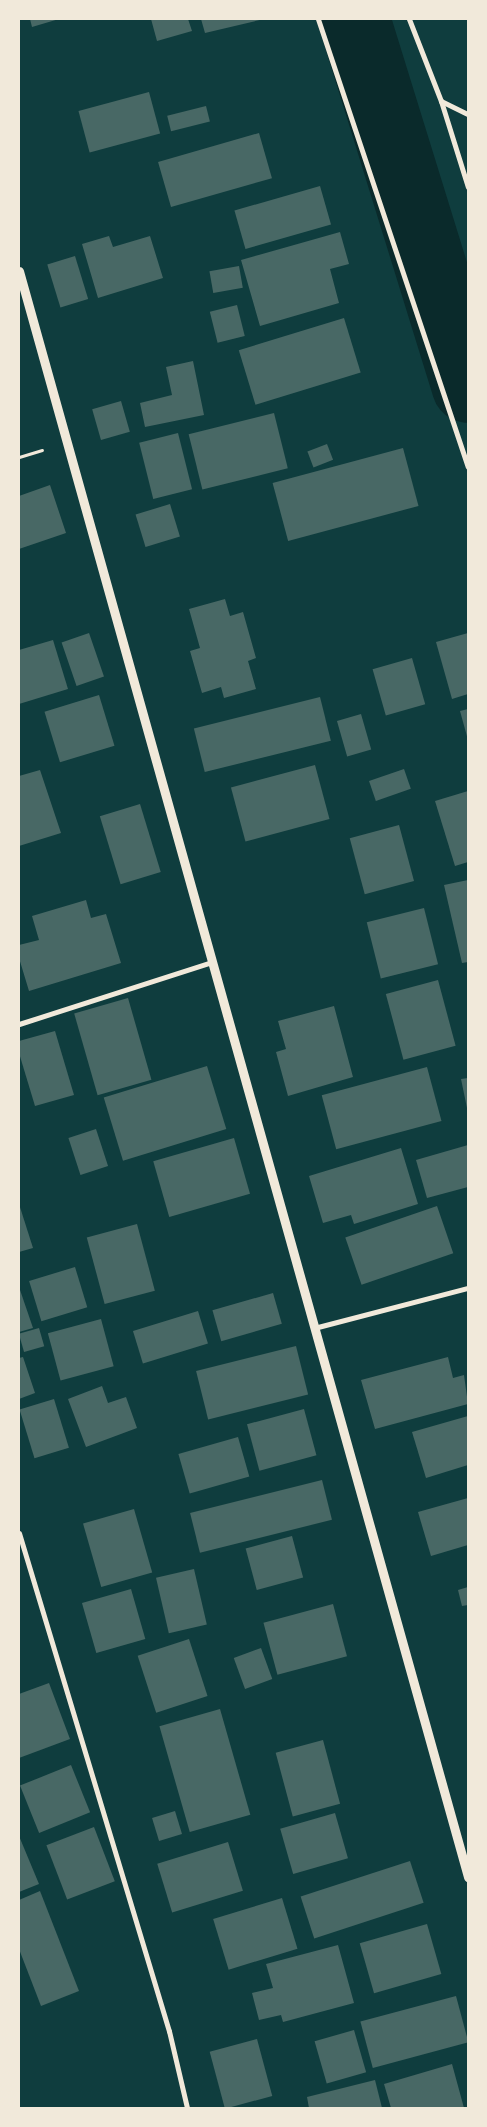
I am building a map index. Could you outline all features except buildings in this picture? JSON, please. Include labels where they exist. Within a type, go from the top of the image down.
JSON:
[{"type":"street","points":[[318,19],[468,467]]},
{"type":"street","points":[[409,19],[441,101],[468,187]]},
{"type":"street","points":[[441,101],[468,114]]},
{"type":"street","points":[[19,271],[468,1877]]},
{"type":"street","points":[[19,1024],[212,962]]},
{"type":"street","points":[[314,1328],[468,1288]]},
{"type":"street","points":[[19,1533],[169,2031],[188,2108]]},
{"type":"waterway","points":[[354,19],[468,387]]}]
